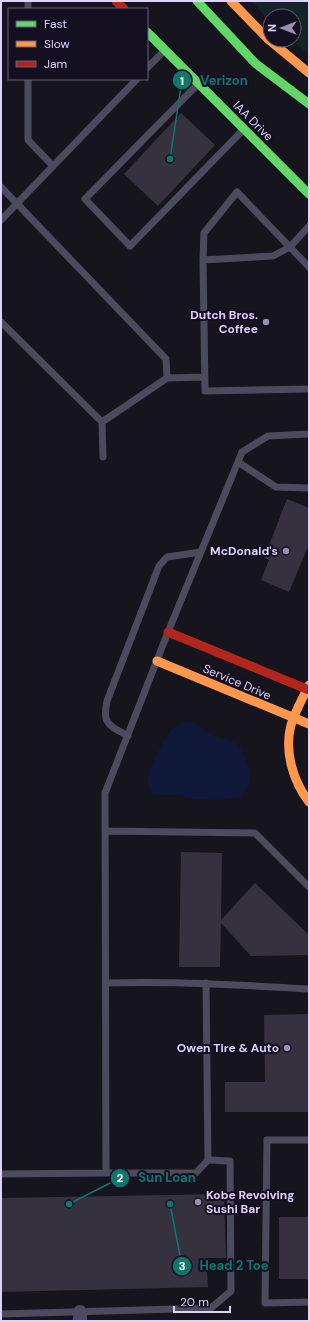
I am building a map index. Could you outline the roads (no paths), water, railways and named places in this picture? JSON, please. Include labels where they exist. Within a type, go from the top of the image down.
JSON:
[{"type":"main road","points":[[197,1],[255,63],[309,104]]},
{"type":"main road","points":[[231,1],[249,21],[285,54],[309,73]]},
{"type":"main road","name":"IAA Drive","points":[[148,33],[309,194]]},
{"type":"main road","name":"Service Drive","points":[[168,632],[308,688]]},
{"type":"main road","name":"Service Drive","points":[[157,661],[309,724]]},
{"type":"main road","points":[[308,688],[294,718],[290,732],[290,747],[292,772],[299,788],[309,802]]},
{"type":"lane","points":[[148,67],[165,50]]},
{"type":"lane","points":[[28,80],[28,140],[53,166]]},
{"type":"lane","points":[[1,220],[136,80]]},
{"type":"lane","points":[[198,83],[85,199],[130,246],[244,128]]},
{"type":"lane","points":[[1,187],[166,359],[166,378]]},
{"type":"lane","points":[[309,267],[237,192],[204,234],[205,391],[309,389]]},
{"type":"lane","points":[[203,260],[274,256],[290,246],[309,226]]},
{"type":"lane","points":[[1,322],[102,422],[103,457]]},
{"type":"lane","points":[[102,422],[166,378],[205,377]]},
{"type":"lane","points":[[106,1173],[105,793],[168,632],[242,452],[268,436],[309,434]]},
{"type":"lane","points":[[238,462],[276,487],[309,488]]},
{"type":"lane","points":[[128,736],[109,725],[104,714],[107,701],[159,566],[167,557],[201,552]]},
{"type":"lane","points":[[105,832],[255,833],[309,887]]},
{"type":"lane","points":[[106,983],[206,983],[309,989]]},
{"type":"lane","points":[[1,1174],[196,1173],[208,1160],[206,983]]},
{"type":"lane","points":[[309,1140],[267,1140],[265,1303],[309,1302]]},
{"type":"lane","points":[[1,1314],[80,1316],[211,1308],[231,1291],[230,1161],[208,1160]]},
{"type":"water","points":[[190,722],[198,725],[211,735],[230,740],[237,744],[242,750],[250,781],[241,797],[221,800],[194,799],[178,795],[153,795],[147,785],[148,772],[158,751],[171,730],[181,723]]},
{"type":"place","name":"Verizon","points":[[170,159]]},
{"type":"place","name":"Dutch Bros. Coffee","points":[[266,322]]},
{"type":"place","name":"McDonald's","points":[[286,551]]},
{"type":"place","name":"Owen Tire & Auto","points":[[287,1048]]},
{"type":"place","name":"Kobe Revolving Sushi Bar","points":[[198,1202]]},
{"type":"place","name":"Sun Loan","points":[[69,1204]]},
{"type":"place","name":"Head 2 Toe","points":[[170,1204]]}]
